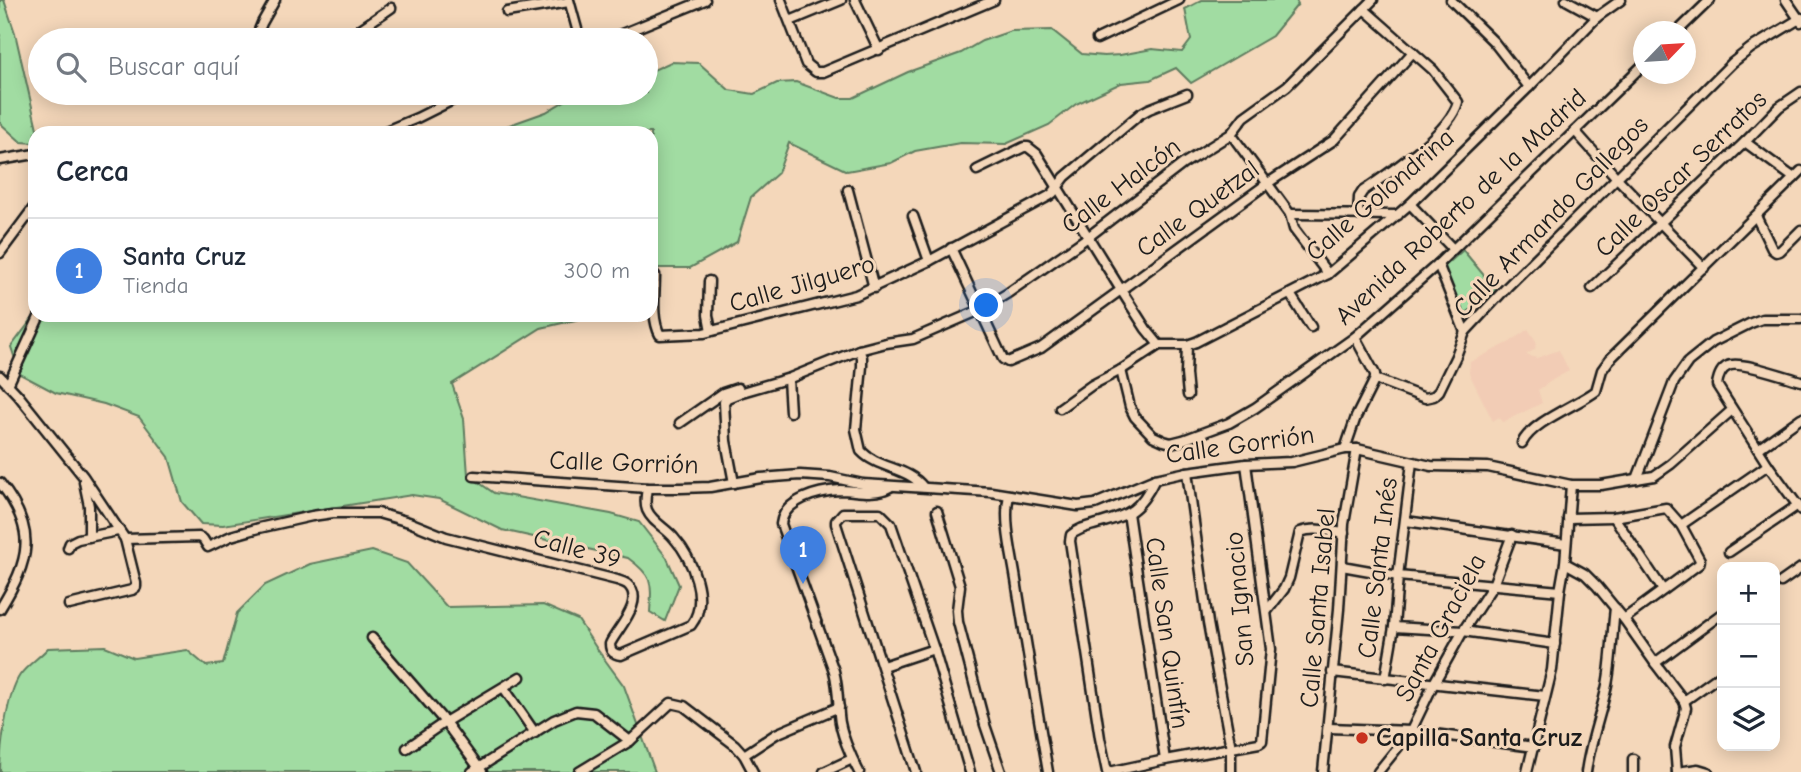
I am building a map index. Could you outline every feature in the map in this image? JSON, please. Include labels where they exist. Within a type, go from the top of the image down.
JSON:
[{"type":"street","points":[[260,28],[275,0]]},
{"type":"street","points":[[636,28],[705,0]]},
{"type":"street","points":[[781,0],[806,64],[816,72],[823,72],[879,50],[994,0]]},
{"type":"street","points":[[790,21],[841,0]]},
{"type":"street","points":[[855,0],[879,50]]},
{"type":"street","points":[[1097,38],[1179,0]]},
{"type":"street","name":"Calle Halcón","points":[[734,483],[726,441],[724,402],[727,398],[788,379],[859,350],[913,339],[980,310],[1034,276],[1183,164],[1231,134],[1244,117],[1287,86],[1373,0]]},
{"type":"street","points":[[1451,0],[1494,42],[1529,87]]},
{"type":"street","points":[[1566,0],[1597,17]]},
{"type":"street","name":"Calle Golondrina","points":[[1160,345],[1187,345],[1196,342],[1328,274],[1410,204],[1597,17],[1621,0]]},
{"type":"street","points":[[1688,21],[1710,0]]},
{"type":"street","points":[[1786,0],[1800,20]]},
{"type":"street","points":[[507,12],[569,1],[577,28]]},
{"type":"street","points":[[362,28],[391,8]]},
{"type":"street","points":[[1358,215],[1359,197],[1363,191],[1415,153],[1454,113],[1458,102],[1433,70],[1364,9]]},
{"type":"street","name":"Calle Armando Gallegos","points":[[1375,379],[1425,398],[1434,396],[1456,356],[1465,332],[1507,287],[1742,54],[1800,20]]},
{"type":"street","name":"Calle Quetzal","points":[[980,310],[1005,361],[1041,348],[1268,183],[1334,140],[1413,52]]},
{"type":"street","name":"Avenida Roberto de la Madrid","points":[[1121,370],[1130,407],[1135,417],[1153,436],[1171,443],[1229,424],[1355,337],[1438,264],[1633,74]]},
{"type":"street","name":"Calle Oscar Serratos","points":[[1592,288],[1779,107],[1801,92]]},
{"type":"street","name":"Calle Jilguero","points":[[656,322],[660,335],[704,333],[816,306],[874,288],[1049,196],[1065,177],[1140,114],[1187,94]]},
{"type":"street","points":[[398,126],[442,105]]},
{"type":"street","points":[[1575,131],[1704,268]]},
{"type":"street","points":[[1231,134],[1290,214],[1294,229],[1328,274]]},
{"type":"street","points":[[1522,443],[1533,429],[1596,391],[1605,364],[1798,175],[1745,142]]},
{"type":"street","points":[[978,170],[1024,147],[1037,154],[1146,329],[1160,345],[1092,385],[1060,408]]},
{"type":"street","points":[[0,160],[28,156]]},
{"type":"street","points":[[848,190],[874,288]]},
{"type":"street","points":[[1410,204],[1453,249]]},
{"type":"street","points":[[1290,214],[1398,215]]},
{"type":"street","points":[[1,250],[28,215]]},
{"type":"street","points":[[913,216],[929,261]]},
{"type":"street","points":[[1756,216],[1776,252],[1801,230]]},
{"type":"street","points":[[951,248],[980,310]]},
{"type":"street","points":[[1438,264],[1465,332]]},
{"type":"street","points":[[709,282],[708,315],[711,331]]},
{"type":"street","points":[[1290,294],[1311,327]]},
{"type":"street","points":[[1637,479],[1674,382],[1688,362],[1713,342],[1751,323],[1762,319],[1801,319]]},
{"type":"street","points":[[8,384],[37,322]]},
{"type":"street","points":[[1345,449],[1356,417],[1375,379],[1374,370],[1355,337]]},
{"type":"street","points":[[1187,345],[1188,395]]},
{"type":"street","points":[[859,350],[862,366],[856,429],[861,452],[876,462],[916,479],[923,487]]},
{"type":"street","points":[[1729,552],[1799,508],[1717,385],[1722,371],[1732,364],[1746,365],[1801,381]]},
{"type":"street","points":[[0,376],[83,476],[125,539],[136,587],[69,605]]},
{"type":"street","points":[[788,379],[790,412]]},
{"type":"street","points":[[680,423],[723,393],[738,388],[748,390]]},
{"type":"street","name":"Calle Gorrión","points":[[474,476],[647,488],[710,487],[761,478],[800,475],[830,477],[863,484],[1009,495],[1077,506],[1095,503],[1155,479],[1187,472],[1246,464],[1292,462],[1345,449],[1357,449],[1412,462],[1446,467],[1488,467],[1571,485],[1601,485],[1654,476],[1732,410]]},
{"type":"street","points":[[1758,449],[1801,418]]},
{"type":"street","name":"Calle Santa Isabel","points":[[1323,772],[1344,533],[1357,449]]},
{"type":"street","name":"Calle Santa Inés","points":[[1385,679],[1394,627],[1412,462]]},
{"type":"street","name":"San Ignacio","points":[[1231,748],[1259,743],[1263,737],[1271,649],[1246,464]]},
{"type":"street","points":[[1681,525],[1768,465]]},
{"type":"street","points":[[1187,472],[1208,623],[1231,748],[1231,772]]},
{"type":"street","points":[[83,476],[89,506],[89,537]]},
{"type":"street","points":[[1155,479],[1146,498],[1138,507],[1112,520],[1080,528],[1071,535],[1070,541],[1100,738],[1108,772],[1231,748]]},
{"type":"street","points":[[0,483],[9,494],[26,532],[24,559],[0,609]]},
{"type":"street","points":[[1527,772],[1552,670],[1571,485]]},
{"type":"street","points":[[859,772],[838,717],[838,690],[834,671],[781,524],[782,515],[796,503],[826,492],[875,492],[892,486]]},
{"type":"street","name":"Calle 39","points":[[125,539],[199,537],[208,547],[231,536],[312,516],[378,513],[446,537],[627,584],[632,590],[633,602],[630,612],[610,644],[615,654],[621,654],[691,625],[699,608],[697,583],[692,566],[684,550],[647,512],[647,488]]},
{"type":"street","points":[[1009,495],[1006,507],[1011,546],[1048,772]]},
{"type":"street","points":[[1568,518],[1614,517],[1666,508],[1681,525],[1701,562],[1624,619]]},
{"type":"street","points":[[937,511],[960,586],[958,622],[985,725],[1001,772]]},
{"type":"street","points":[[916,772],[836,524],[843,513],[880,513],[891,524],[970,772]]},
{"type":"street","name":"Calle San Quintín","points":[[1128,513],[1164,760]]},
{"type":"street","points":[[1614,517],[1664,590]]},
{"type":"street","points":[[1406,521],[1566,544]]},
{"type":"street","points":[[1267,611],[1289,578],[1300,532],[1319,530],[1344,533]]},
{"type":"street","points":[[68,548],[73,541],[118,531]]},
{"type":"street","name":"Santa Graciela","points":[[1378,772],[1411,731],[1463,631],[1493,586],[1512,535]]},
{"type":"street","points":[[1564,563],[1585,573],[1615,607],[1684,701],[1686,708],[1675,747],[1677,772],[1698,769],[1708,772]]},
{"type":"street","points":[[1342,566],[1398,576],[1560,591]]},
{"type":"street","points":[[1782,582],[1801,568]]},
{"type":"street","points":[[1586,772],[1589,749],[1608,682],[1615,607]]},
{"type":"street","points":[[1655,663],[1717,617]]},
{"type":"street","points":[[1394,627],[1463,631],[1555,644]]},
{"type":"street","points":[[372,638],[445,722],[478,771],[554,720],[576,710],[594,713],[630,741]]},
{"type":"street","points":[[883,666],[933,649]]},
{"type":"street","points":[[1332,672],[1545,696]]},
{"type":"street","points":[[407,748],[520,677]]},
{"type":"street","points":[[1684,701],[1717,678]]},
{"type":"street","points":[[504,688],[535,733]]},
{"type":"street","points":[[579,772],[630,741],[671,703],[684,706],[725,737],[744,755],[753,772]]},
{"type":"street","points":[[744,755],[776,734],[839,707]]},
{"type":"street","points":[[1328,727],[1411,731],[1534,747]]},
{"type":"street","points":[[824,772],[852,759]]},
{"type":"street","points":[[1633,759],[1633,772]]},
{"type":"shaded area","points":[[1528,329],[1536,341],[1535,349],[1526,355],[1537,358],[1559,350],[1569,371],[1538,390],[1542,403],[1503,422],[1499,417],[1493,421],[1469,373],[1470,362],[1510,342]]},
{"type":"green space","points":[[0,0],[4,0],[28,90],[28,105],[32,105],[36,126],[28,126],[28,142],[21,142],[0,123]]},
{"type":"green space","points":[[1202,0],[1296,0],[1298,4],[1272,36],[1191,83],[1176,68],[1150,80],[1121,83],[1076,104],[1049,125],[1006,144],[960,143],[915,151],[891,163],[847,171],[789,143],[778,173],[751,197],[737,242],[690,268],[658,268],[658,126],[507,126],[558,105],[658,105],[658,68],[671,62],[699,63],[729,90],[754,94],[777,83],[796,82],[839,98],[853,98],[908,72],[1011,31],[1052,30],[1082,54],[1120,55],[1152,49],[1182,52],[1191,40],[1185,9]]},
{"type":"green space","points":[[1463,250],[1496,290],[1465,314],[1443,268]]},
{"type":"green space","points":[[30,322],[567,322],[541,328],[452,384],[464,419],[468,475],[494,493],[611,514],[639,522],[667,558],[679,585],[665,621],[650,612],[649,580],[628,558],[502,530],[439,499],[412,495],[223,525],[201,524],[182,502],[169,457],[139,417],[104,404],[56,393],[20,374],[11,347]]},
{"type":"green space","points":[[372,551],[407,563],[447,607],[543,605],[578,620],[624,686],[655,772],[0,772],[5,722],[15,684],[23,671],[48,648],[105,646],[134,658],[187,650],[206,666],[223,664],[237,613],[265,585],[310,564]]},
{"type":"place","name":"Santa Cruz","points":[[803,584]]},
{"type":"place","name":"Capilla Santa Cruz","points":[[1362,738]]}]
